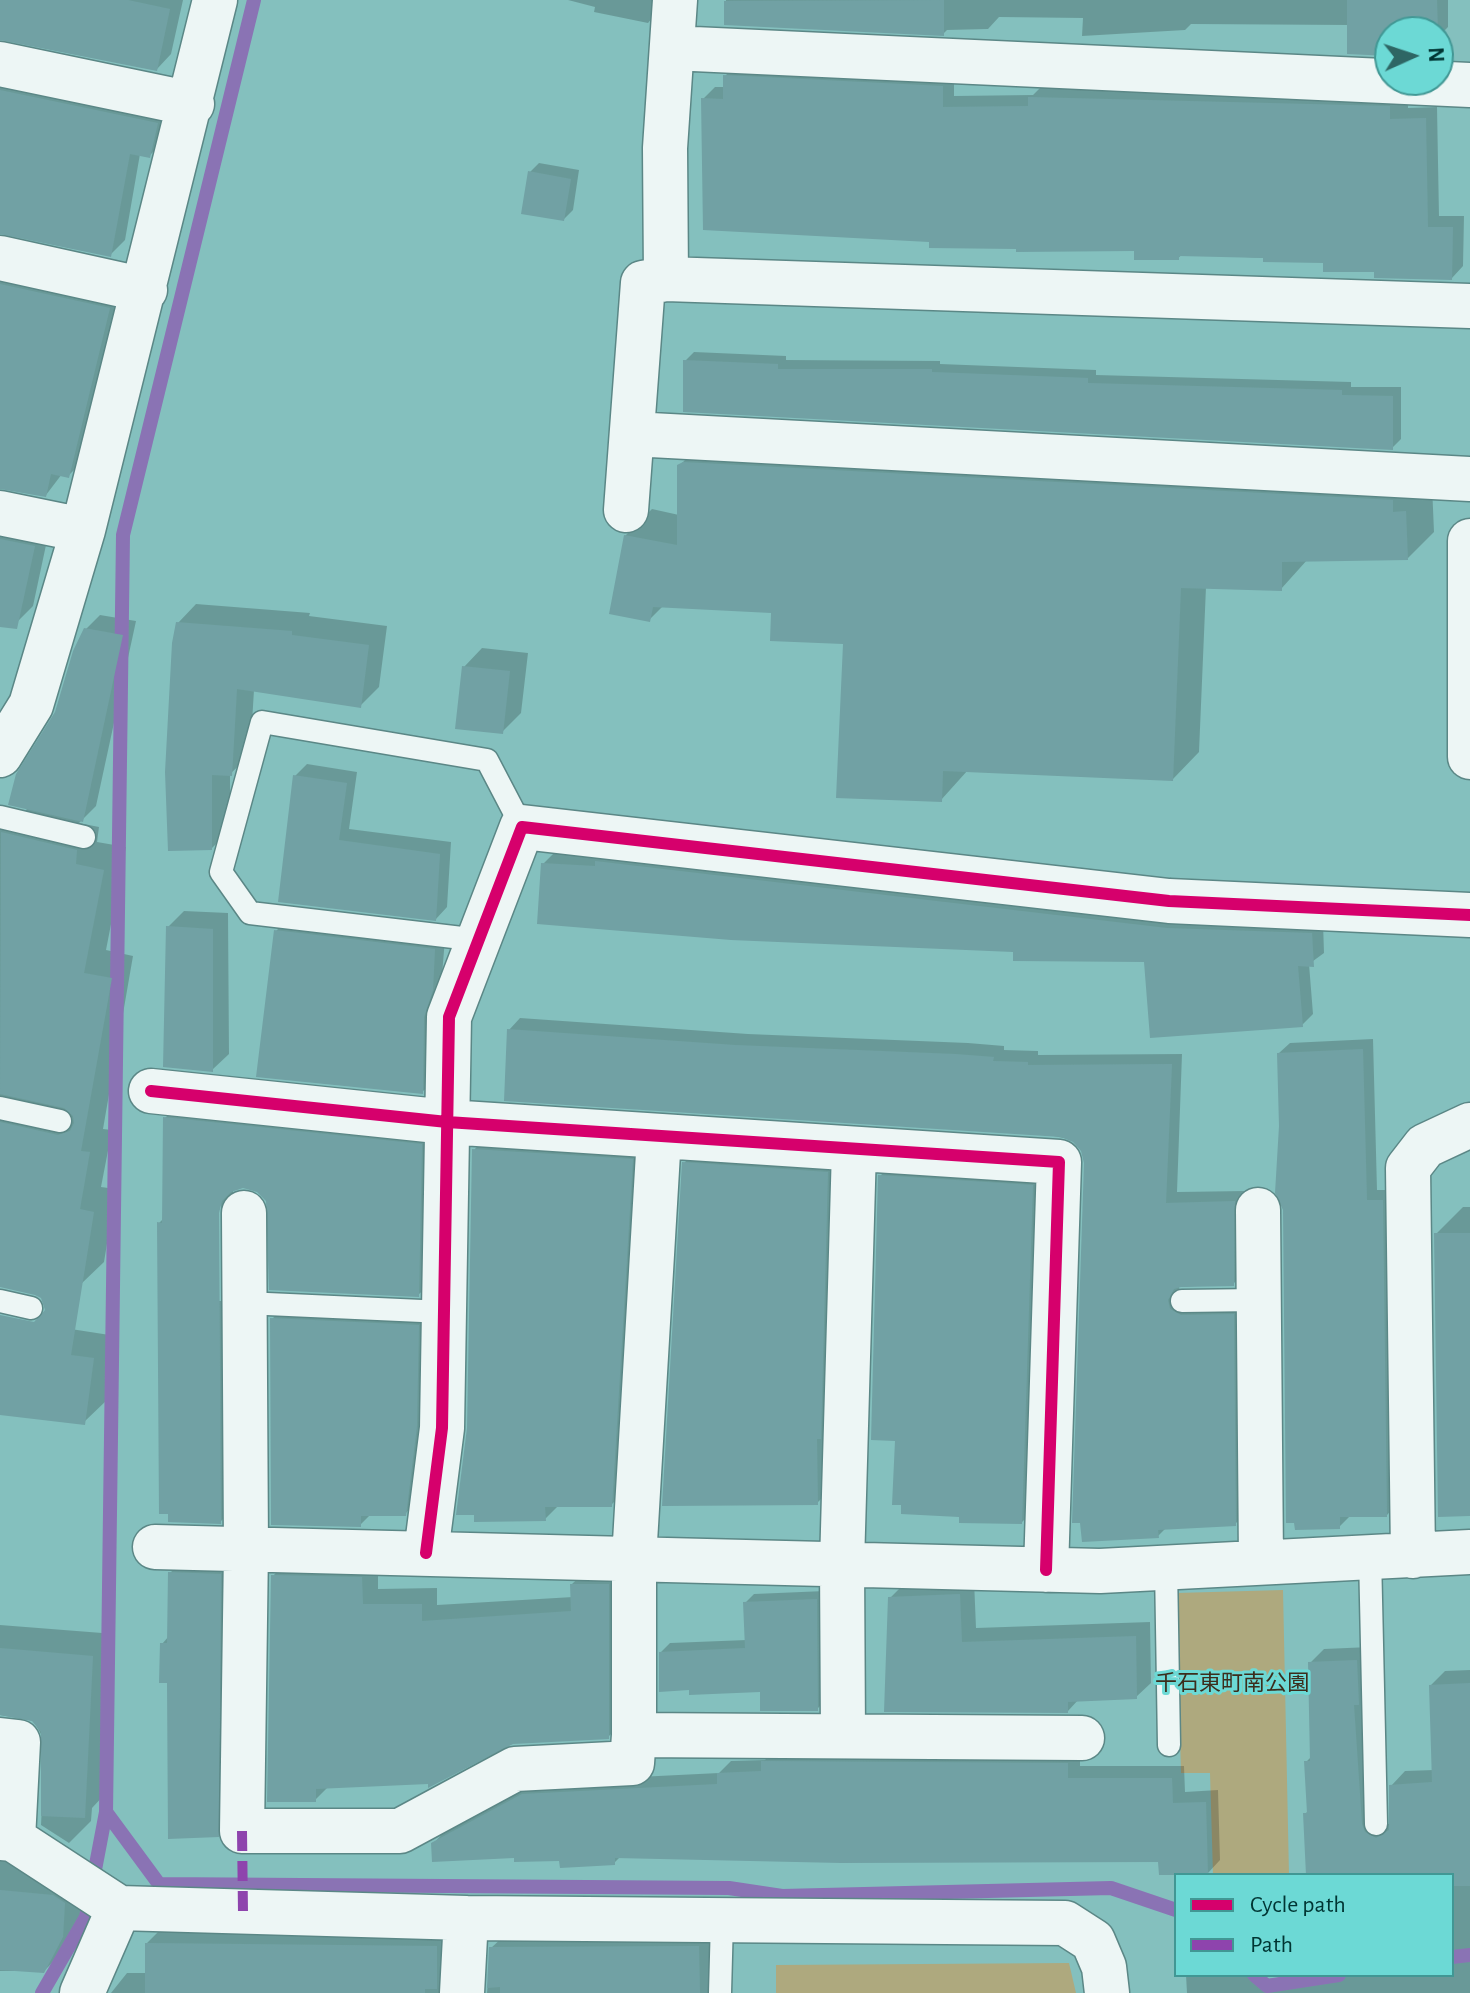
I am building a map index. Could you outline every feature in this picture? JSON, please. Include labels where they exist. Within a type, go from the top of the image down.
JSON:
[{"type":"street","points":[[0,755],[31,705],[83,530],[192,104],[215,0]]},
{"type":"street","points":[[666,279],[665,148],[675,0]]},
{"type":"street","points":[[672,48],[1470,85]]},
{"type":"street","points":[[0,64],[192,104]]},
{"type":"street","points":[[0,258],[145,290]]},
{"type":"street","points":[[626,510],[643,283],[666,279],[1470,306]]},
{"type":"street","points":[[632,434],[1470,479]]},
{"type":"street","points":[[0,513],[83,530]]},
{"type":"street","points":[[1470,541],[1470,757]]},
{"type":"street","points":[[426,1553],[442,1428],[449,1017],[522,827],[1169,901],[1470,915]]},
{"type":"street","points":[[151,1091],[447,1122],[1059,1162],[1046,1570]]},
{"type":"street","points":[[1413,1556],[1408,1168],[1425,1146],[1470,1125]]},
{"type":"street","points":[[244,1213],[246,1549],[242,1831],[400,1831],[515,1769],[632,1763],[634,1559],[659,1136]]},
{"type":"street","points":[[843,1736],[842,1564],[854,1149]]},
{"type":"street","points":[[1258,1210],[1261,1562]]},
{"type":"street","points":[[155,1547],[1046,1570],[1470,1552]]},
{"type":"street","points":[[634,1735],[1082,1738]]},
{"type":"street","points":[[0,1740],[18,1742],[6,1838],[119,1908],[466,1918],[1065,1923],[1093,1941],[1104,1967],[1107,1993]]},
{"type":"street","points":[[82,1993],[119,1908]]},
{"type":"street","points":[[462,1993],[466,1918]]},
{"type":"lane","points":[[479,940],[250,913],[221,872],[262,722],[487,760],[522,827]]},
{"type":"lane","points":[[0,817],[84,837]]},
{"type":"lane","points":[[0,1108],[60,1121]]},
{"type":"lane","points":[[1182,1301],[1258,1300]]},
{"type":"lane","points":[[0,1301],[31,1308]]},
{"type":"lane","points":[[245,1303],[444,1312]]},
{"type":"lane","points":[[1370,1555],[1376,1824]]},
{"type":"lane","points":[[1166,1567],[1169,1745]]},
{"type":"lane","points":[[720,1993],[722,1920]]},
{"type":"green space","name":"千石東町南公園","points":[[1283,1590],[1289,1873],[1213,1873],[1210,1773],[1181,1773],[1176,1593]]},
{"type":"green space","points":[[1069,1963],[1076,1993],[776,1993],[776,1965]]},
{"type":"building","points":[[0,0],[128,0],[170,9],[157,71],[0,40]]},
{"type":"building","points":[[944,0],[944,36],[724,25],[724,1]]},
{"type":"building","points":[[1347,0],[1437,0],[1438,16],[1374,16],[1374,55],[1347,54]]},
{"type":"building","points":[[723,75],[943,86],[943,107],[1028,106],[1028,97],[1390,106],[1390,119],[1426,118],[1428,227],[1453,227],[1452,280],[1374,278],[1374,272],[1323,272],[1323,263],[1263,262],[1263,258],[1179,256],[1179,260],[1134,260],[1134,251],[1016,252],[1016,249],[929,248],[929,242],[703,230],[701,98],[723,99]]},
{"type":"building","points":[[0,90],[158,123],[150,158],[130,154],[111,257],[0,234]]},
{"type":"building","points":[[528,171],[571,179],[564,221],[521,214]]},
{"type":"building","points":[[0,284],[110,308],[69,478],[51,474],[46,497],[0,489]]},
{"type":"building","points":[[683,360],[778,364],[778,369],[932,369],[932,372],[1088,378],[1088,383],[1342,390],[1342,395],[1393,396],[1393,450],[683,412]]},
{"type":"building","points":[[683,462],[1393,500],[1393,512],[1406,511],[1408,560],[1282,562],[1282,591],[1181,588],[1173,781],[943,771],[942,802],[836,798],[843,644],[770,641],[771,613],[653,607],[650,622],[609,614],[624,535],[677,545],[677,465]]},
{"type":"building","points":[[0,539],[35,546],[17,629],[0,627]]},
{"type":"building","points":[[176,622],[292,631],[292,635],[369,645],[361,708],[237,689],[232,776],[212,775],[212,850],[168,851],[165,772],[172,643]]},
{"type":"building","points":[[84,628],[123,635],[83,822],[8,805],[16,774],[55,712],[73,651]]},
{"type":"building","points":[[462,666],[510,671],[503,734],[455,729]]},
{"type":"building","points":[[293,775],[347,783],[339,840],[440,854],[436,921],[278,902]]},
{"type":"building","points":[[1,832],[77,850],[76,864],[104,870],[84,973],[112,978],[81,1151],[90,1152],[80,1209],[94,1212],[71,1355],[94,1358],[85,1425],[0,1415],[0,1315],[34,1322],[45,1310],[41,1298],[0,1287],[0,1122],[58,1135],[70,1131],[74,1123],[73,1116],[64,1108],[0,1094]]},
{"type":"building","points":[[595,861],[1167,928],[1312,933],[1314,967],[1298,966],[1303,1027],[1150,1038],[1144,962],[1013,961],[1013,952],[731,940],[537,924],[541,863],[595,866]]},
{"type":"building","points":[[166,926],[213,929],[213,1072],[163,1067]]},
{"type":"building","points":[[274,930],[435,949],[433,990],[424,1017],[423,1094],[256,1077]]},
{"type":"building","points":[[507,1029],[735,1045],[955,1054],[994,1057],[993,1061],[1028,1062],[1028,1065],[1172,1064],[1166,1203],[1235,1201],[1234,1286],[1181,1287],[1174,1289],[1168,1300],[1170,1309],[1181,1315],[1234,1314],[1236,1526],[1158,1530],[1159,1538],[1082,1542],[1080,1523],[1072,1523],[1084,1163],[1081,1151],[1073,1142],[1061,1137],[504,1101]]},
{"type":"building","points":[[1363,1049],[1367,1200],[1383,1200],[1387,1517],[1340,1517],[1340,1529],[1295,1530],[1294,1523],[1286,1523],[1283,1210],[1275,1193],[1279,1126],[1277,1053]]},
{"type":"building","points":[[163,1117],[422,1144],[419,1297],[269,1290],[266,1201],[257,1192],[243,1188],[231,1192],[222,1201],[219,1213],[221,1524],[168,1522],[168,1514],[159,1514],[157,1222],[162,1223]]},
{"type":"building","points":[[472,1149],[633,1159],[612,1507],[545,1507],[546,1521],[474,1522],[474,1515],[456,1515],[467,1428]]},
{"type":"building","points":[[682,1162],[828,1172],[821,1439],[817,1439],[818,1505],[662,1506]]},
{"type":"building","points":[[878,1175],[1033,1185],[1022,1524],[959,1523],[959,1517],[901,1514],[901,1505],[892,1505],[895,1441],[871,1440]]},
{"type":"building","points":[[1434,1233],[1470,1233],[1470,1516],[1438,1517]]},
{"type":"building","points":[[270,1318],[419,1325],[417,1426],[406,1516],[361,1516],[361,1527],[271,1525]]},
{"type":"building","points":[[168,1572],[221,1574],[219,1837],[168,1839],[167,1683],[159,1683],[160,1643],[167,1643]]},
{"type":"building","points":[[271,1575],[362,1577],[363,1604],[422,1604],[422,1621],[571,1611],[570,1584],[609,1584],[609,1739],[513,1744],[428,1788],[428,1784],[316,1789],[316,1802],[267,1802]]},
{"type":"building","points":[[960,1594],[962,1642],[1136,1636],[1137,1699],[1068,1702],[1068,1713],[884,1712],[888,1597]]},
{"type":"building","points":[[817,1599],[818,1711],[760,1711],[760,1692],[689,1695],[689,1690],[659,1692],[659,1652],[745,1648],[743,1602]]},
{"type":"building","points":[[0,1648],[93,1656],[85,1818],[41,1816],[41,1732],[32,1721],[0,1715]]},
{"type":"building","points":[[1357,1660],[1359,1705],[1354,1705],[1362,1824],[1365,1832],[1376,1838],[1389,1830],[1389,1785],[1432,1782],[1429,1685],[1470,1683],[1470,1886],[1454,1886],[1454,1873],[1306,1873],[1303,1813],[1307,1813],[1304,1761],[1310,1761],[1308,1662]]},
{"type":"building","points":[[761,1761],[1068,1763],[1068,1778],[1172,1778],[1173,1803],[1206,1802],[1208,1873],[1159,1875],[1158,1862],[841,1863],[615,1858],[615,1865],[560,1868],[559,1861],[514,1862],[514,1858],[432,1862],[431,1843],[522,1794],[717,1784],[717,1773],[761,1771]]},
{"type":"building","points":[[0,1890],[53,1895],[65,1903],[63,1937],[44,1973],[0,1970]]},
{"type":"building","points":[[145,1943],[437,1946],[437,1989],[425,1989],[425,1993],[145,1993]]},
{"type":"building","points":[[699,1946],[700,1993],[500,1993],[500,1987],[487,1988],[489,1947]]},
{"type":"waterway","points":[[42,1993],[86,1917],[106,1812],[123,535],[254,0]]},
{"type":"waterway","points":[[106,1812],[159,1884],[729,1888],[782,1896],[1111,1888],[1174,1909]]},
{"type":"waterway","points":[[1454,1957],[1470,1955]]},
{"type":"waterway","points":[[1256,1977],[1267,1986],[1326,1977]]},
{"type":"marked path","points":[[242,1831],[243,1912]]},
{"type":"cycle path","points":[[426,1553],[442,1428],[449,1017],[522,827],[1169,901],[1470,915]]},
{"type":"cycle path","points":[[151,1091],[447,1122],[1059,1162],[1046,1570]]}]
